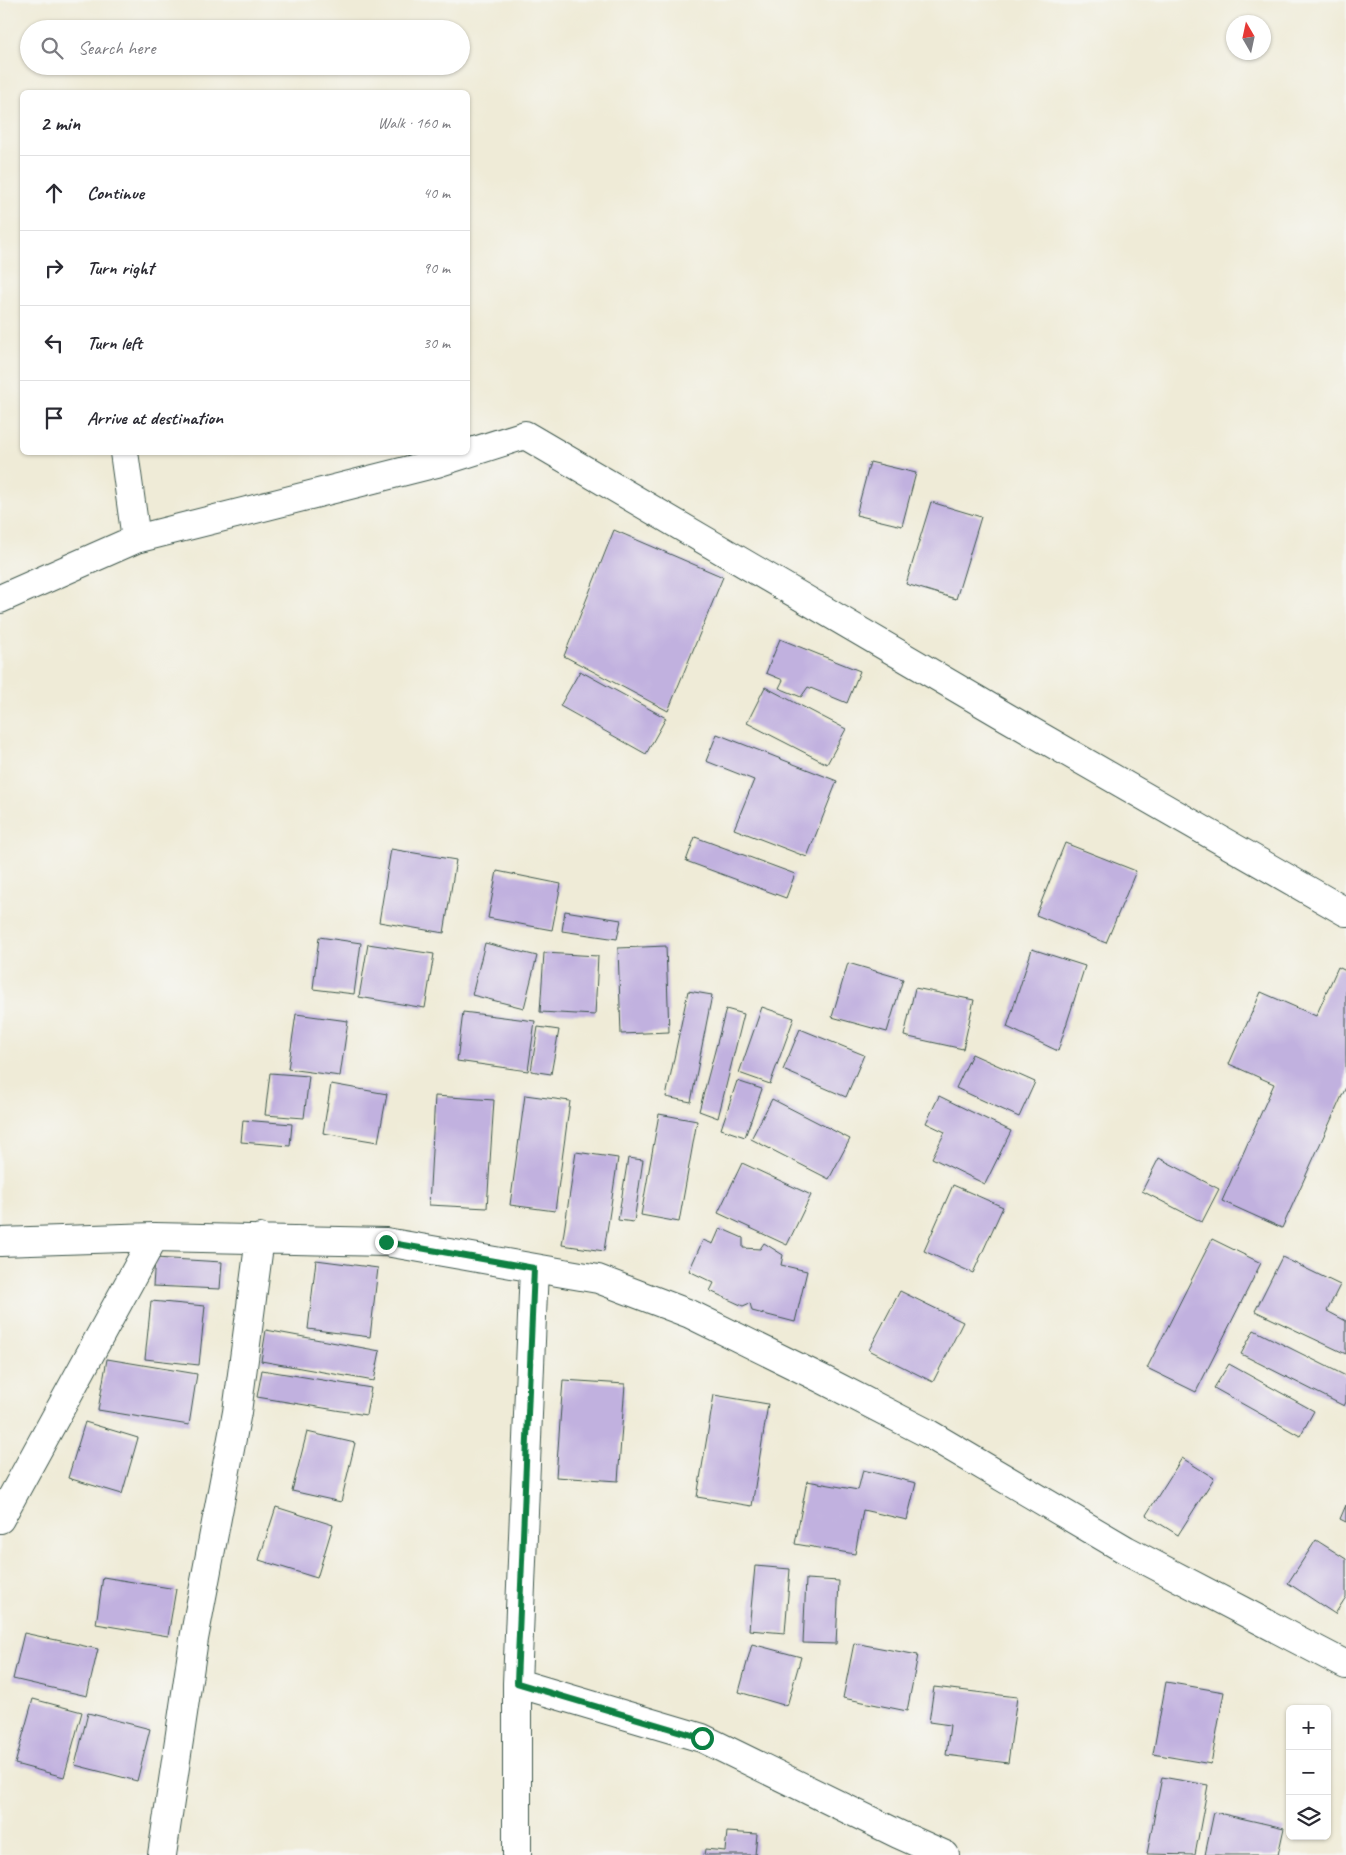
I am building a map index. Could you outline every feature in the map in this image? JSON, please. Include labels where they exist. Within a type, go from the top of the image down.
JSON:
[{"type":"street","points":[[470,449],[525,435],[1008,718],[1346,912]]},
{"type":"street","points":[[124,455],[136,539]]},
{"type":"street","points":[[0,599],[136,539],[436,458]]},
{"type":"street","points":[[0,1519],[154,1237]]},
{"type":"street","points":[[0,1242],[154,1237],[386,1242],[598,1279],[690,1314],[929,1434],[1126,1550],[1346,1665]]},
{"type":"street","points":[[162,1855],[194,1639],[237,1412],[260,1238]]},
{"type":"street","points":[[517,1855],[517,1683],[534,1268]]},
{"type":"street","points":[[517,1683],[702,1738],[945,1855]]},
{"type":"building","points":[[870,462],[916,473],[902,526],[856,515]]},
{"type":"building","points":[[931,502],[981,517],[956,599],[906,584]]},
{"type":"building","points":[[614,530],[723,577],[668,711],[564,656]]},
{"type":"building","points":[[780,639],[860,671],[847,703],[808,687],[801,697],[779,688],[783,680],[766,673]]},
{"type":"building","points":[[580,671],[666,718],[646,754],[560,706]]},
{"type":"building","points":[[765,687],[846,729],[827,764],[747,723]]},
{"type":"building","points":[[717,734],[837,781],[807,857],[734,829],[754,780],[706,761]]},
{"type":"building","points":[[695,837],[795,874],[786,898],[686,861]]},
{"type":"building","points":[[1065,843],[1136,871],[1106,943],[1036,915]]},
{"type":"building","points":[[391,849],[456,860],[444,933],[379,922]]},
{"type":"building","points":[[497,871],[561,884],[552,930],[488,918]]},
{"type":"building","points":[[565,911],[621,920],[617,939],[562,931]]},
{"type":"building","points":[[319,937],[361,943],[354,994],[313,989]]},
{"type":"building","points":[[485,943],[537,956],[524,1008],[472,995]]},
{"type":"building","points":[[368,944],[434,954],[425,1008],[359,997]]},
{"type":"building","points":[[666,946],[669,1032],[621,1034],[618,948]]},
{"type":"building","points":[[1032,949],[1085,966],[1058,1051],[1007,1027]]},
{"type":"building","points":[[544,953],[598,956],[595,1015],[540,1012]]},
{"type":"building","points":[[848,963],[903,979],[887,1032],[832,1017]]},
{"type":"building","points":[[1338,967],[1346,971],[1346,1087],[1282,1228],[1222,1201],[1274,1084],[1229,1064],[1261,992],[1316,1016]]},
{"type":"building","points":[[915,988],[974,1000],[963,1049],[904,1036]]},
{"type":"building","points":[[688,991],[712,995],[691,1102],[666,1097]]},
{"type":"building","points":[[762,1007],[794,1018],[770,1084],[739,1073]]},
{"type":"building","points":[[726,1009],[744,1014],[718,1118],[699,1111]]},
{"type":"building","points":[[463,1012],[535,1021],[528,1071],[457,1061]]},
{"type":"building","points":[[296,1014],[348,1021],[340,1076],[288,1069]]},
{"type":"building","points":[[538,1027],[559,1030],[551,1074],[531,1071]]},
{"type":"building","points":[[800,1029],[864,1055],[846,1097],[783,1070]]},
{"type":"building","points":[[972,1054],[1035,1082],[1019,1117],[956,1088]]},
{"type":"building","points":[[270,1073],[309,1076],[304,1118],[265,1115]]},
{"type":"building","points":[[737,1081],[762,1089],[745,1137],[721,1129]]},
{"type":"building","points":[[331,1084],[387,1094],[378,1142],[323,1133]]},
{"type":"building","points":[[525,1095],[570,1101],[555,1211],[510,1205]]},
{"type":"building","points":[[435,1096],[494,1100],[487,1208],[429,1205]]},
{"type":"building","points":[[939,1096],[1011,1131],[985,1184],[932,1158],[945,1132],[926,1123]]},
{"type":"building","points":[[772,1099],[850,1139],[829,1179],[751,1139]]},
{"type":"building","points":[[659,1114],[697,1121],[679,1222],[641,1215]]},
{"type":"building","points":[[243,1120],[292,1124],[290,1146],[241,1142]]},
{"type":"building","points":[[576,1152],[618,1158],[604,1251],[562,1245]]},
{"type":"building","points":[[628,1158],[643,1160],[634,1222],[618,1220]]},
{"type":"building","points":[[1159,1158],[1219,1189],[1202,1222],[1142,1191]]},
{"type":"building","points":[[742,1163],[811,1195],[787,1245],[718,1213]]},
{"type":"building","points":[[953,1185],[1003,1207],[973,1273],[924,1251]]},
{"type":"building","points":[[720,1228],[743,1238],[743,1248],[760,1249],[764,1243],[783,1255],[781,1265],[807,1271],[795,1322],[752,1311],[750,1303],[743,1306],[710,1291],[714,1283],[689,1271],[703,1240],[713,1244]]},
{"type":"building","points":[[1212,1239],[1261,1263],[1196,1392],[1147,1368]]},
{"type":"building","points":[[1282,1257],[1340,1285],[1327,1311],[1346,1321],[1346,1354],[1255,1311]]},
{"type":"building","points":[[155,1258],[222,1262],[220,1289],[153,1286]]},
{"type":"building","points":[[316,1260],[378,1268],[370,1337],[308,1329]]},
{"type":"building","points":[[900,1291],[963,1322],[933,1382],[869,1350]]},
{"type":"building","points":[[151,1301],[205,1306],[199,1365],[145,1359]]},
{"type":"building","points":[[266,1330],[380,1351],[374,1381],[261,1361]]},
{"type":"building","points":[[1254,1330],[1346,1376],[1346,1402],[1344,1406],[1241,1354]]},
{"type":"building","points":[[107,1359],[197,1374],[189,1425],[98,1410]]},
{"type":"building","points":[[1229,1364],[1314,1411],[1300,1436],[1214,1388]]},
{"type":"building","points":[[262,1370],[371,1388],[366,1415],[257,1397]]},
{"type":"building","points":[[563,1380],[625,1384],[618,1481],[556,1477]]},
{"type":"building","points":[[714,1395],[768,1404],[752,1506],[697,1497]]},
{"type":"building","points":[[85,1422],[138,1438],[122,1494],[68,1478]]},
{"type":"building","points":[[307,1432],[355,1443],[341,1502],[292,1491]]},
{"type":"building","points":[[1182,1458],[1214,1478],[1178,1535],[1146,1515]]},
{"type":"building","points":[[863,1470],[916,1483],[907,1520],[863,1510],[855,1554],[795,1544],[807,1481],[858,1490]]},
{"type":"building","points":[[1346,1505],[1346,1522],[1340,1519]]},
{"type":"building","points":[[276,1507],[333,1525],[317,1578],[259,1560]]},
{"type":"building","points":[[1316,1540],[1346,1559],[1346,1597],[1335,1614],[1288,1583]]},
{"type":"building","points":[[755,1566],[790,1569],[785,1633],[749,1630]]},
{"type":"building","points":[[103,1577],[176,1589],[168,1636],[96,1624]]},
{"type":"building","points":[[806,1579],[839,1581],[836,1644],[803,1643]]},
{"type":"building","points":[[24,1633],[98,1649],[87,1696],[13,1679]]},
{"type":"building","points":[[854,1643],[918,1655],[907,1711],[843,1698]]},
{"type":"building","points":[[752,1644],[801,1657],[787,1706],[739,1692]]},
{"type":"building","points":[[1166,1682],[1224,1692],[1211,1764],[1153,1754]]},
{"type":"building","points":[[934,1687],[1017,1697],[1008,1763],[946,1755],[950,1725],[929,1722]]},
{"type":"building","points":[[33,1699],[82,1712],[64,1777],[15,1764]]},
{"type":"building","points":[[88,1713],[150,1729],[137,1781],[75,1765]]},
{"type":"building","points":[[1162,1777],[1208,1785],[1195,1855],[1147,1854]]},
{"type":"building","points":[[1214,1812],[1284,1828],[1278,1855],[1205,1855]]},
{"type":"building","points":[[727,1832],[757,1834],[755,1855],[704,1855],[705,1849],[725,1851]]},
{"type":"route","points":[[386,1242],[534,1268],[517,1683],[702,1738]]}]
